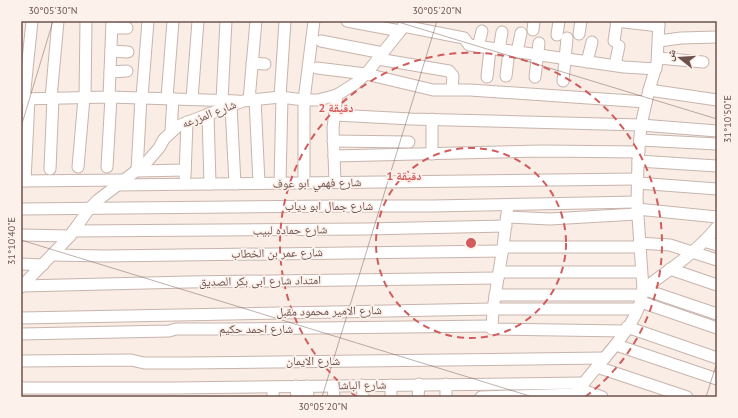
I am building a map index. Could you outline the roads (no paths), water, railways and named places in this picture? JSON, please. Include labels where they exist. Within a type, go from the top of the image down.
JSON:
[{"type":"street","points":[[23,181],[25,99],[32,21]]},
{"type":"street","points":[[50,169],[52,98],[58,21]]},
{"type":"street","points":[[78,167],[84,98],[86,21]]},
{"type":"street","points":[[148,21],[137,171],[185,170]]},
{"type":"street","points":[[171,131],[170,98],[173,21]]},
{"type":"street","points":[[192,99],[198,21]]},
{"type":"street","points":[[226,21],[226,103],[235,184]]},
{"type":"street","points":[[256,21],[249,100],[259,184]]},
{"type":"street","points":[[280,183],[281,97],[285,21]]},
{"type":"street","points":[[304,182],[304,100],[314,21]]},
{"type":"street","points":[[347,21],[404,26],[464,38],[468,45],[478,47],[587,62],[656,69]]},
{"type":"street","points":[[559,21],[565,58],[562,81]]},
{"type":"street","points":[[579,34],[581,21]]},
{"type":"street","points":[[615,65],[617,21],[659,24],[658,58],[641,126],[637,181],[641,299]]},
{"type":"street","points":[[107,167],[112,25],[127,28]]},
{"type":"street","points":[[25,99],[142,97],[192,99],[226,103],[281,97],[318,100],[337,95],[356,83],[366,74],[404,26]]},
{"type":"street","points":[[478,47],[482,30]]},
{"type":"street","points":[[502,32],[506,76]]},
{"type":"street","points":[[487,77],[504,50],[521,33]]},
{"type":"street","points":[[659,41],[681,38],[717,37]]},
{"type":"street","points":[[321,41],[449,71],[454,76],[452,89]]},
{"type":"street","points":[[535,77],[539,42]]},
{"type":"street","points":[[587,62],[592,42]]},
{"type":"street","points":[[111,51],[128,52]]},
{"type":"street","points":[[658,58],[704,62]]},
{"type":"street","points":[[252,63],[265,64]]},
{"type":"street","points":[[317,68],[366,74],[433,90],[452,89],[646,102]]},
{"type":"street","points":[[110,72],[127,71]]},
{"type":"street","points":[[649,90],[717,100]]},
{"type":"street","points":[[334,182],[333,141],[337,95]]},
{"type":"street","name":"شارع المزرعه","points":[[21,286],[72,234],[98,200],[153,157],[164,139],[171,131],[178,126],[208,114],[226,103]]},
{"type":"street","points":[[208,114],[210,184]]},
{"type":"street","points":[[335,115],[717,130]]},
{"type":"street","points":[[432,119],[432,154]]},
{"type":"street","points":[[185,185],[187,122]]},
{"type":"street","points":[[640,140],[717,144]]},
{"type":"street","points":[[333,141],[409,142]]},
{"type":"street","points":[[334,156],[542,151],[639,156],[717,166]]},
{"type":"street","name":"شارع فهمي ابو عوف","points":[[23,181],[185,185],[304,182],[637,181],[717,189]]},
{"type":"street","points":[[492,327],[493,309],[503,249],[508,204]]},
{"type":"street","name":"شارع جمال ابو دياب","points":[[21,209],[432,206],[508,204],[637,208]]},
{"type":"street","points":[[637,208],[717,217]]},
{"type":"street","name":"شارع حماده لبيب","points":[[21,236],[366,229],[550,219],[637,208]]},
{"type":"street","points":[[578,391],[616,345],[641,299],[670,269],[692,252],[717,227]]},
{"type":"street","points":[[704,241],[717,246]]},
{"type":"street","name":"شارع عمر بن الخطاب","points":[[52,255],[105,256],[503,249],[664,244],[717,260]]},
{"type":"street","points":[[21,264],[43,265]]},
{"type":"street","points":[[670,269],[717,285]]},
{"type":"street","name":"امتداد شارع ابى بكر الصديق","points":[[21,286],[641,272]]},
{"type":"street","points":[[495,295],[641,299],[717,314]]},
{"type":"street","points":[[641,299],[717,328]]},
{"type":"street","name":"شارع الامير محمود مقبل","points":[[21,318],[493,309],[641,299]]},
{"type":"street","name":"شارع احمد حكيم","points":[[21,334],[169,331],[176,329],[492,327],[626,329],[717,358]]},
{"type":"street","points":[[616,345],[717,379]]},
{"type":"street","name":"شارع الايمان","points":[[21,361],[131,360],[144,363],[185,363],[605,358]]},
{"type":"street","points":[[597,367],[687,397]]},
{"type":"street","points":[[418,397],[419,384]]},
{"type":"street","points":[[446,384],[446,397]]},
{"type":"street","points":[[487,397],[488,384]]},
{"type":"street","name":"شارع الباشا","points":[[21,388],[173,393],[302,392],[334,391],[362,385],[488,384],[578,391]]},
{"type":"street","points":[[362,385],[363,397]]},
{"type":"street","points":[[390,385],[391,397]]},
{"type":"street","points":[[481,397],[578,391],[602,397]]}]
